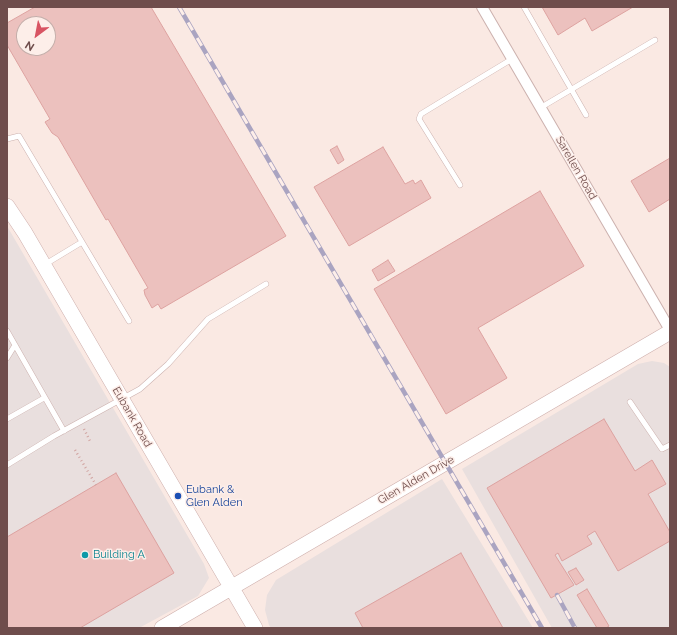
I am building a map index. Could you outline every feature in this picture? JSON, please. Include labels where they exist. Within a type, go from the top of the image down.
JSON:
[{"type":"street","name":"Sarellen Road","points":[[482,7],[670,331]]},
{"type":"street","name":"Eubank Road","points":[[7,206],[44,265],[255,628]]},
{"type":"street","name":"Glen Alden Drive","points":[[162,628],[670,331]]},
{"type":"lane","points":[[524,7],[586,115]]},
{"type":"lane","points":[[540,108],[655,40]]},
{"type":"lane","points":[[460,185],[419,119],[421,114],[512,60]]},
{"type":"lane","points":[[7,139],[19,136],[128,321]]},
{"type":"lane","points":[[44,265],[82,242]]},
{"type":"lane","points":[[7,465],[54,436],[140,389],[168,364],[208,319],[266,284]]},
{"type":"lane","points":[[7,331],[64,431]]},
{"type":"lane","points":[[7,358],[15,346]]},
{"type":"lane","points":[[7,419],[44,398]]},
{"type":"lane","points":[[630,402],[662,450],[670,445]]},
{"type":"path","points":[[80,422],[90,441]]},
{"type":"path","points":[[75,450],[96,485]]},
{"type":"shaded area","points":[[7,226],[204,564],[209,578],[198,596],[139,628],[7,628]]},
{"type":"shaded area","points":[[652,361],[664,363],[670,367],[670,628],[552,628],[462,469],[638,364]]},
{"type":"shaded area","points":[[442,479],[533,628],[271,628],[265,610],[267,595],[276,580]]},
{"type":"building","points":[[35,7],[151,7],[286,236],[161,309],[158,304],[152,308],[144,290],[148,288],[108,219],[106,220],[58,137],[52,133],[45,122],[50,119],[7,45],[7,23],[16,18],[16,56],[56,56],[56,16],[19,16]]},
{"type":"building","points":[[542,7],[633,7],[592,31],[585,18],[558,35]]},
{"type":"building","points":[[337,146],[344,160],[338,164],[330,150]]},
{"type":"building","points":[[383,147],[405,184],[413,180],[415,184],[421,180],[431,198],[349,246],[314,187]]},
{"type":"building","points":[[670,158],[670,199],[649,212],[631,181]]},
{"type":"building","points":[[540,191],[584,266],[478,328],[507,378],[446,414],[374,289]]},
{"type":"building","points":[[388,260],[395,271],[378,281],[372,270]]},
{"type":"building","points":[[604,419],[635,471],[652,460],[666,484],[648,494],[670,532],[670,541],[618,571],[595,531],[587,536],[592,544],[562,561],[558,553],[555,555],[574,585],[551,598],[487,488]]},
{"type":"building","name":"Building A","points":[[116,473],[174,573],[80,628],[7,628],[7,537]]},
{"type":"building","points":[[461,553],[503,628],[363,628],[355,613]]},
{"type":"building","points":[[576,568],[584,580],[576,585],[568,572]]},
{"type":"building","points":[[587,589],[609,626],[606,628],[597,628],[577,595]]},
{"type":"railway","points":[[179,7],[542,628]]},
{"type":"railway","points":[[557,595],[575,628]]},
{"type":"place","name":"Eubank & Glen Alden","points":[[178,496]]},
{"type":"place","name":"Building A","points":[[85,555]]}]
